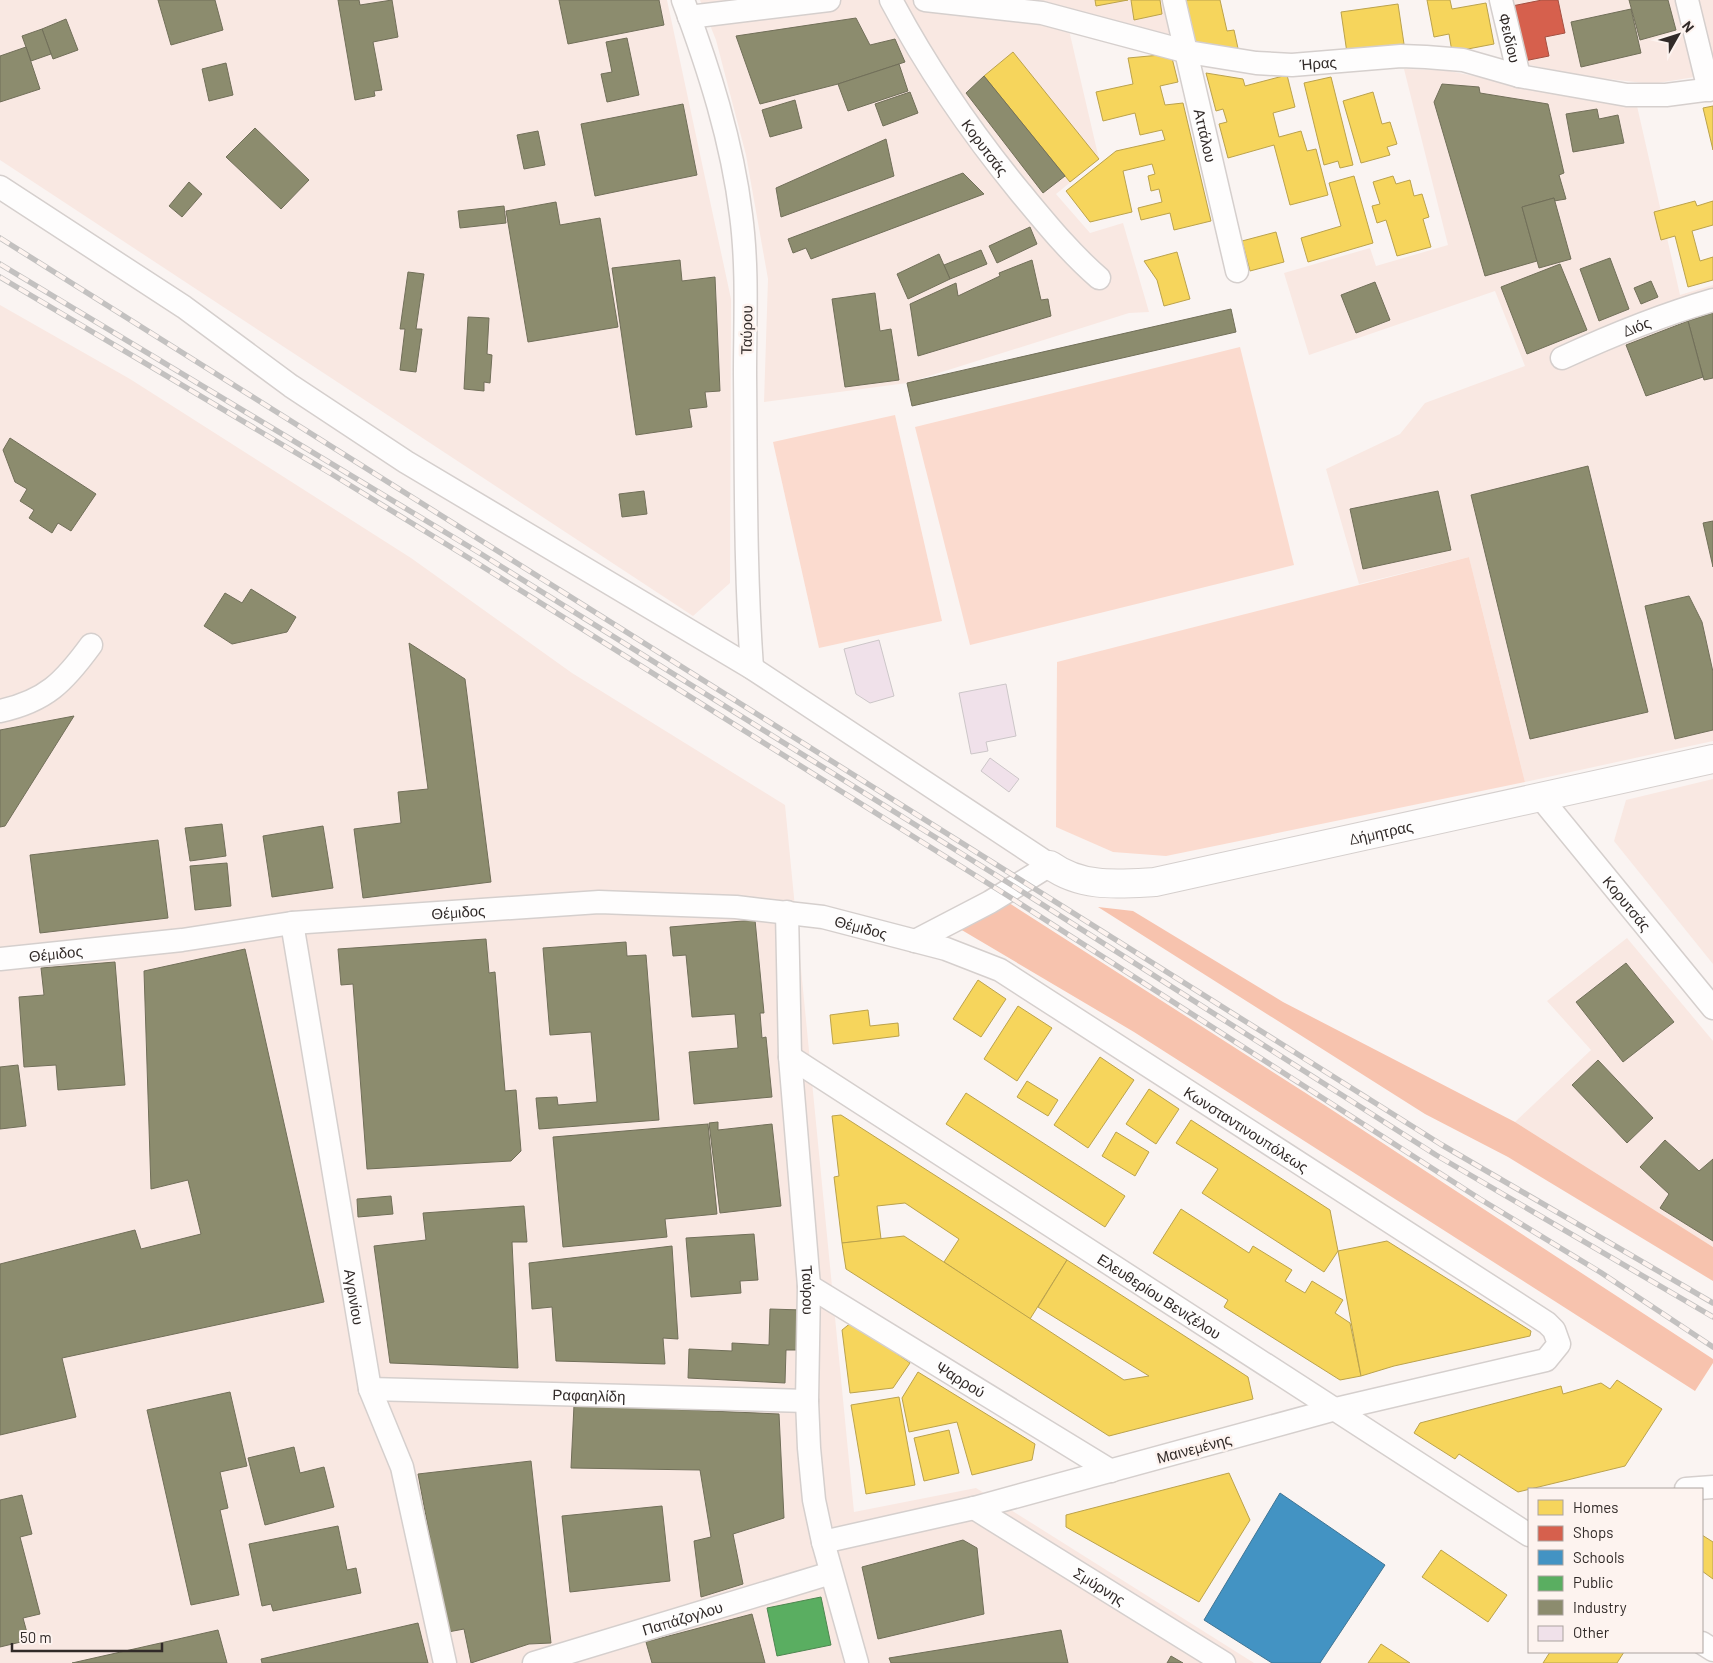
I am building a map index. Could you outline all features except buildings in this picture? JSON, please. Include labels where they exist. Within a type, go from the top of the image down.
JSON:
[{"type":"street","points":[[686,8],[830,0]]},
{"type":"street","name":"Κορυτσάς","points":[[891,0],[910,35],[980,142],[1069,252],[1099,278]]},
{"type":"street","name":"Ήρας","points":[[925,0],[1042,13],[1188,52],[1256,63],[1292,65],[1401,56],[1426,57],[1463,60],[1519,76],[1628,95],[1666,96],[1711,90]]},
{"type":"street","name":"Αττάλου","points":[[1174,0],[1188,52],[1237,271]]},
{"type":"street","name":"Φειδίου","points":[[1501,0],[1519,76]]},
{"type":"street","points":[[1687,0],[1711,90]]},
{"type":"street","name":"Ταύρου","points":[[686,8],[714,90],[727,140],[742,225],[746,285],[746,561],[752,668]]},
{"type":"street","points":[[0,188],[184,307],[291,386],[406,462],[752,668],[1050,865],[976,910],[915,941]]},
{"type":"street","name":"Διός","points":[[1562,358],[1628,328],[1671,312],[1713,300]]},
{"type":"street","points":[[0,710],[25,705],[42,697],[76,665],[91,645]]},
{"type":"street","name":"Δήμητρας","points":[[1050,865],[1063,874],[1082,881],[1108,884],[1155,882],[1713,759]]},
{"type":"street","name":"Κορυτσάς","points":[[1541,798],[1713,1008]]},
{"type":"street","name":"Θέμιδος","points":[[0,959],[182,940],[292,923],[599,902],[670,903],[787,912],[823,917],[915,941]]},
{"type":"street","name":"Ταύρου","points":[[787,912],[790,1057],[809,1286],[807,1401],[814,1500],[831,1573],[857,1663]]},
{"type":"street","name":"Αγρινίου","points":[[292,923],[370,1389],[402,1468],[445,1663]]},
{"type":"street","name":"Κωνσταντινουπόλεως","points":[[915,941],[970,957],[1000,970],[1547,1323],[1554,1330],[1559,1344]]},
{"type":"street","name":"Ελευθερίου Βενιζέλου","points":[[790,1057],[1528,1534]]},
{"type":"street","name":"Ψαρρού","points":[[809,1286],[1111,1471]]},
{"type":"street","name":"Μαινεμένης","points":[[823,1542],[974,1508],[1336,1410],[1546,1360],[1559,1344]]},
{"type":"street","name":"Ραφαηλίδη","points":[[370,1389],[807,1401]]},
{"type":"street","points":[[1700,1488],[1713,1487]]},
{"type":"street","name":"Σμύρνης","points":[[974,1508],[1224,1663]]},
{"type":"street","name":"Παπάζογλου","points":[[534,1663],[831,1573]]},
{"type":"shaded area","points":[[0,0],[667,0],[731,299],[730,583],[693,616],[0,160]]},
{"type":"shaded area","points":[[700,0],[1165,0],[1175,38],[1065,13],[1099,159],[1056,194],[1090,233],[1123,223],[1149,312],[1129,313],[907,383],[764,402],[768,279],[746,155],[716,40]]},
{"type":"shaded area","points":[[1500,0],[1713,0],[1713,74],[1652,84],[1583,76],[1515,62]]},
{"type":"shaded area","points":[[1404,69],[1445,70],[1578,98],[1637,106],[1680,295],[1713,285],[1713,741],[1525,782],[1469,557],[1359,584],[1326,469],[1400,434],[1425,403],[1525,366],[1495,291],[1309,355],[1284,273],[1370,248],[1376,266],[1448,245]]},
{"type":"shaded area","points":[[0,305],[130,379],[411,558],[572,673],[785,805],[854,1512],[976,1488],[1254,1663],[0,1663]]},
{"type":"shaded area","points":[[1240,347],[1294,565],[970,645],[915,427]]},
{"type":"shaded area","points":[[895,415],[942,621],[819,648],[773,442]]},
{"type":"shaded area","points":[[1469,557],[1525,782],[1166,856],[1113,852],[1056,827],[1057,662]]},
{"type":"shaded area","points":[[1713,779],[1713,964],[1614,841],[1626,800]]},
{"type":"shaded area","points":[[1006,901],[1326,1106],[1713,1359],[1713,1363],[1695,1391],[1134,1032],[960,929]]},
{"type":"shaded area","points":[[1098,907],[1133,911],[1283,1002],[1515,1122],[1713,1247],[1713,1281],[1508,1157],[1425,1114]]},
{"type":"shaded area","points":[[1627,938],[1713,1041],[1713,1247],[1515,1122],[1591,1050],[1547,1001]]},
{"type":"railway","points":[[0,238],[1442,1145],[1713,1303]]},
{"type":"railway","points":[[0,264],[478,552],[1015,887],[1436,1155],[1713,1317]]},
{"type":"railway","points":[[0,277],[330,473],[472,560],[1005,894],[1480,1199],[1600,1272],[1713,1347]]}]
